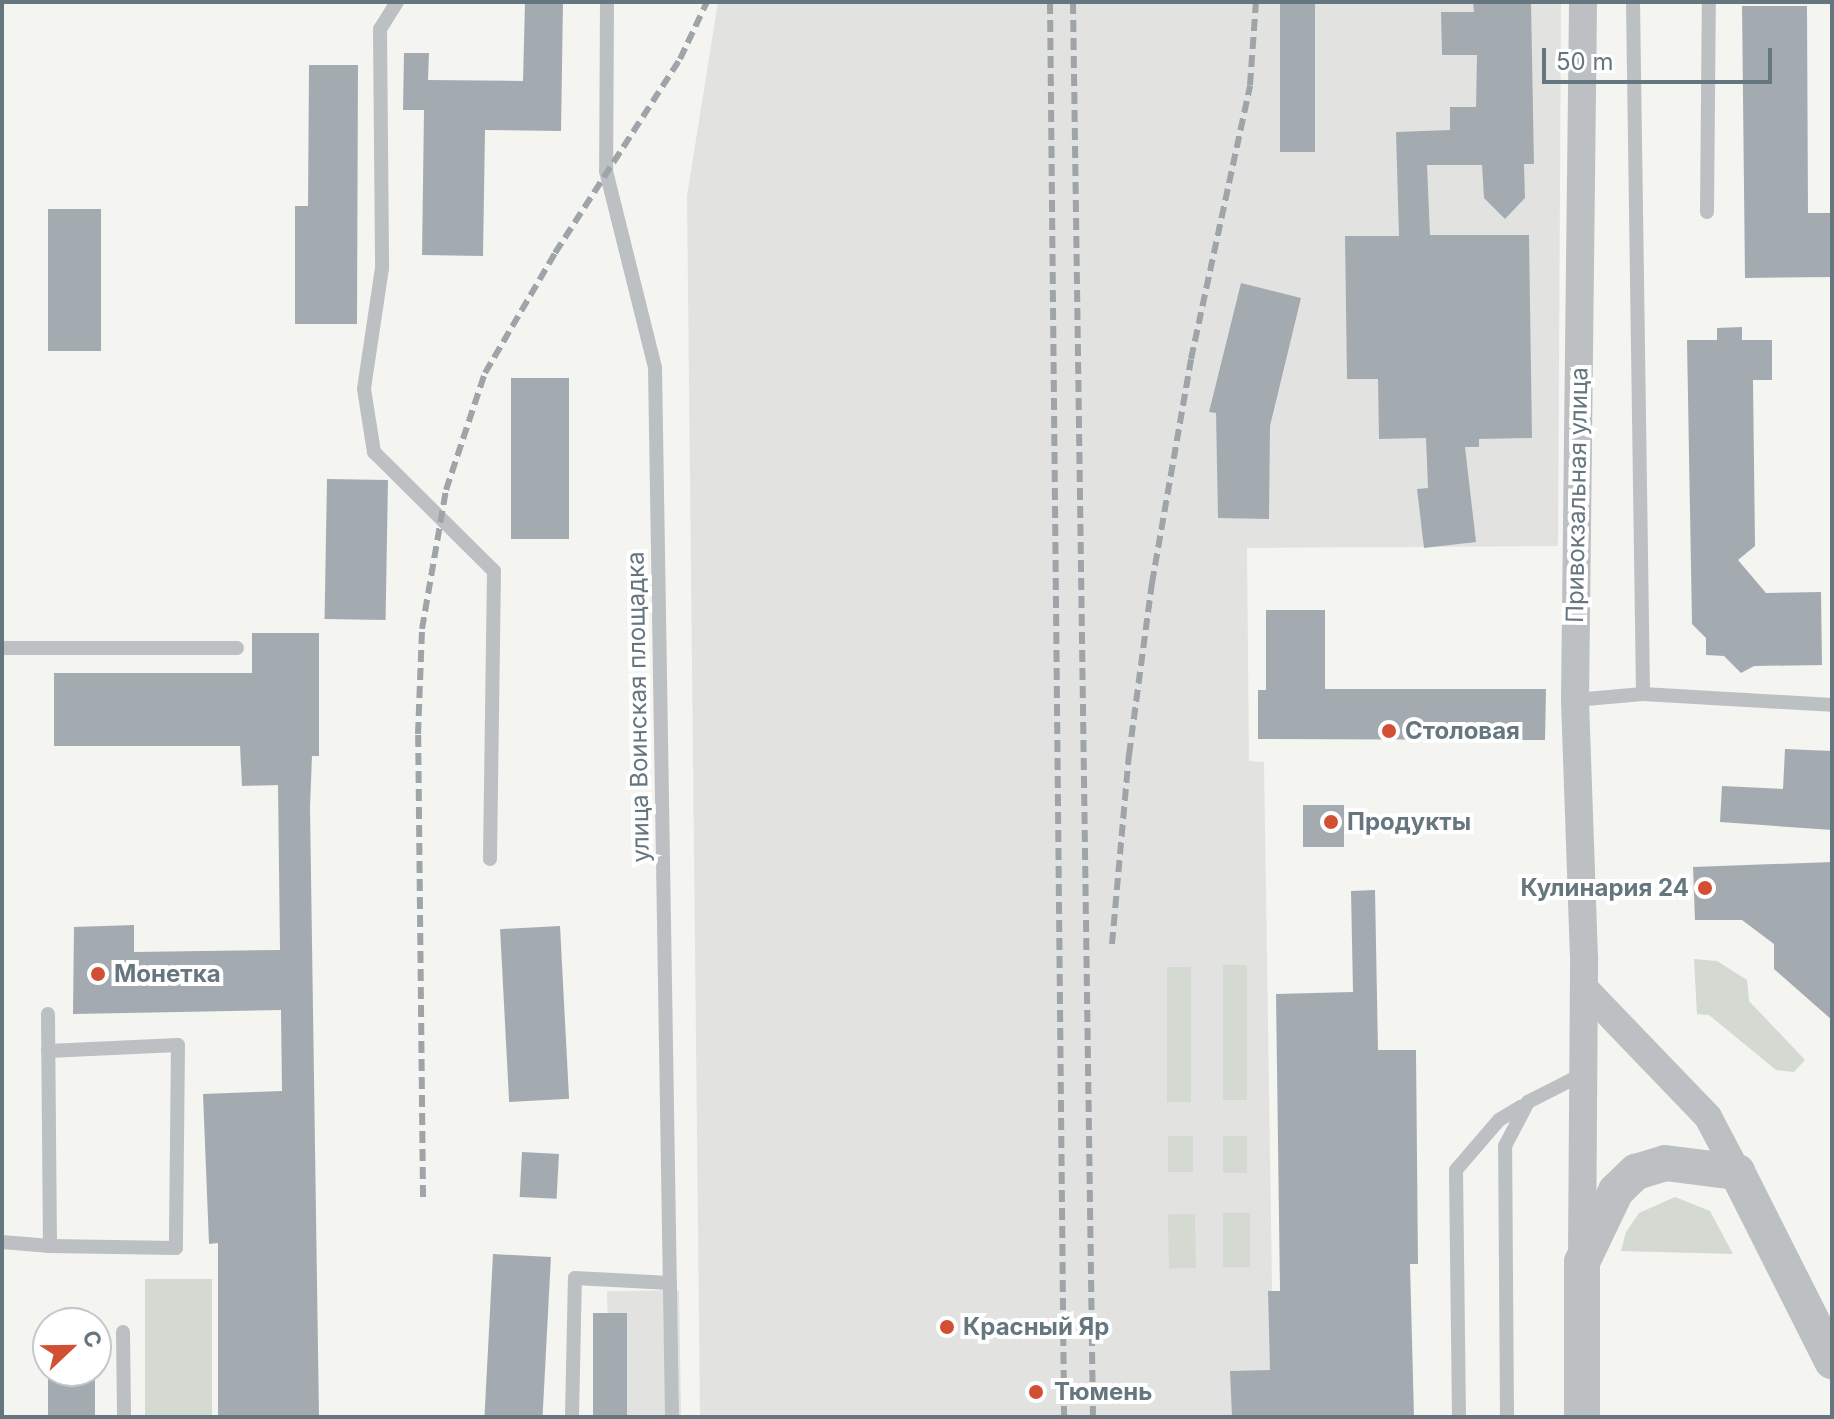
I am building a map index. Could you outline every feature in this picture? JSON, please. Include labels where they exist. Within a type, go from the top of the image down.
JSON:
[{"type":"street","name":"Привокзальная улица","points":[[1582,1417],[1584,988],[1575,700],[1583,2]]},
{"type":"street","points":[[1584,988],[1708,1117],[1832,1361]]},
{"type":"street","name":"Привокзальная улица","points":[[1582,1262],[1616,1191],[1636,1172],[1665,1163],[1737,1172]]},
{"type":"lane","points":[[397,2],[380,29],[382,268],[364,389],[374,452],[494,571],[490,859]]},
{"type":"lane","name":"улица Воинская площадка","points":[[607,2],[606,171],[655,368],[672,1417]]},
{"type":"lane","points":[[1633,2],[1643,694]]},
{"type":"lane","points":[[1707,212],[1709,2]]},
{"type":"lane","points":[[2,648],[237,648]]},
{"type":"lane","points":[[1575,700],[1643,694],[1832,705]]},
{"type":"lane","points":[[48,1014],[50,1246]]},
{"type":"lane","points":[[2,1242],[176,1248],[178,1045],[48,1051]]},
{"type":"lane","points":[[1459,1417],[1456,1170],[1499,1120],[1583,1074]]},
{"type":"lane","points":[[1507,1417],[1505,1146],[1528,1102]]},
{"type":"lane","points":[[572,1417],[575,1278],[670,1283]]},
{"type":"lane","points":[[123,1332],[124,1417]]},
{"type":"shaded area","points":[[718,2],[1561,2],[1558,546],[1247,548],[1249,761],[1264,762],[1274,1417],[700,1417],[687,196]]},
{"type":"shaded area","points":[[1694,959],[1717,961],[1747,980],[1749,1001],[1805,1060],[1794,1072],[1776,1070],[1709,1015],[1697,1014]]},
{"type":"shaded area","points":[[1223,965],[1247,965],[1247,1100],[1223,1100]]},
{"type":"shaded area","points":[[1167,967],[1191,967],[1191,1102],[1167,1102]]},
{"type":"shaded area","points":[[1168,1136],[1193,1136],[1193,1172],[1168,1172]]},
{"type":"shaded area","points":[[1223,1136],[1247,1136],[1247,1173],[1223,1173]]},
{"type":"shaded area","points":[[1675,1197],[1710,1211],[1733,1254],[1621,1251],[1626,1232],[1639,1213]]},
{"type":"shaded area","points":[[1223,1213],[1250,1213],[1250,1267],[1223,1267]]},
{"type":"shaded area","points":[[1168,1214],[1195,1214],[1196,1268],[1169,1268]]},
{"type":"shaded area","points":[[145,1279],[212,1279],[212,1417],[145,1417]]},
{"type":"shaded area","points":[[679,1290],[681,1417],[609,1417],[607,1291]]},
{"type":"building","points":[[525,2],[563,2],[561,131],[485,130],[483,256],[422,255],[424,110],[403,110],[404,53],[429,53],[428,80],[523,81]]},
{"type":"building","points":[[1280,2],[1315,2],[1315,152],[1280,152]]},
{"type":"building","points":[[1473,2],[1531,2],[1534,164],[1524,164],[1525,198],[1505,219],[1484,198],[1482,165],[1427,165],[1430,235],[1529,235],[1532,438],[1479,439],[1479,447],[1465,447],[1476,542],[1424,548],[1417,489],[1428,488],[1426,438],[1379,439],[1378,379],[1347,379],[1345,236],[1399,236],[1396,132],[1450,130],[1450,107],[1476,107],[1477,55],[1442,55],[1441,12],[1474,12]]},
{"type":"building","points":[[1742,6],[1807,6],[1808,213],[1832,213],[1832,277],[1745,278]]},
{"type":"building","points":[[309,65],[358,65],[357,324],[295,324],[295,206],[308,206]]},
{"type":"building","points":[[48,209],[101,209],[101,351],[48,351]]},
{"type":"building","points":[[1241,283],[1301,298],[1270,426],[1269,519],[1218,518],[1216,413],[1209,412]]},
{"type":"building","points":[[1742,327],[1742,340],[1772,340],[1772,380],[1753,380],[1755,546],[1738,560],[1766,593],[1821,592],[1822,665],[1754,666],[1741,673],[1724,656],[1706,655],[1706,638],[1692,624],[1687,340],[1717,340],[1717,328]]},
{"type":"building","points":[[511,378],[569,378],[569,539],[511,539]]},
{"type":"building","points":[[327,479],[388,480],[386,620],[325,619]]},
{"type":"building","points":[[1266,610],[1325,610],[1325,689],[1546,689],[1545,740],[1258,739],[1258,690],[1266,690]]},
{"type":"building","points":[[252,633],[319,633],[319,756],[312,756],[310,807],[319,1417],[218,1417],[218,1243],[209,1244],[203,1094],[282,1091],[281,1010],[73,1014],[74,927],[134,925],[134,952],[280,950],[278,785],[242,786],[240,746],[54,746],[54,673],[252,673]]},
{"type":"building","points":[[1785,749],[1832,751],[1832,830],[1720,822],[1722,786],[1783,789]]},
{"type":"building","points":[[1303,805],[1344,805],[1344,847],[1303,847]]},
{"type":"building","points":[[1832,862],[1832,1020],[1774,969],[1774,944],[1742,920],[1695,920],[1693,867]]},
{"type":"building","points":[[1375,890],[1378,1050],[1416,1050],[1418,1264],[1410,1264],[1414,1417],[1232,1417],[1230,1371],[1270,1370],[1268,1291],[1280,1291],[1276,994],[1353,992],[1351,891]]},
{"type":"building","points":[[560,926],[569,1099],[509,1102],[500,929]]},
{"type":"building","points":[[522,1152],[559,1154],[557,1199],[520,1197]]},
{"type":"building","points":[[493,1254],[551,1257],[543,1417],[484,1417]]},
{"type":"building","points":[[593,1313],[627,1313],[627,1417],[593,1417]]},
{"type":"building","points":[[48,1387],[95,1387],[95,1417],[48,1417]]},
{"type":"railway","points":[[423,1197],[418,734],[422,629],[446,490],[485,373],[555,253],[680,59],[707,2]]},
{"type":"railway","points":[[1050,2],[1064,1417]]},
{"type":"railway","points":[[1073,2],[1093,1417]]},
{"type":"railway","points":[[1112,944],[1129,755],[1152,583],[1191,359],[1250,85],[1256,2]]},
{"type":"place","name":"Столовая","points":[[1389,731]]},
{"type":"place","name":"Продукты","points":[[1331,822]]},
{"type":"place","name":"Кулинария 24","points":[[1705,888]]},
{"type":"place","name":"Монетка","points":[[98,974]]},
{"type":"place","name":"Красный Яр","points":[[947,1327]]},
{"type":"place","name":"Тюмень","points":[[1036,1392]]}]
